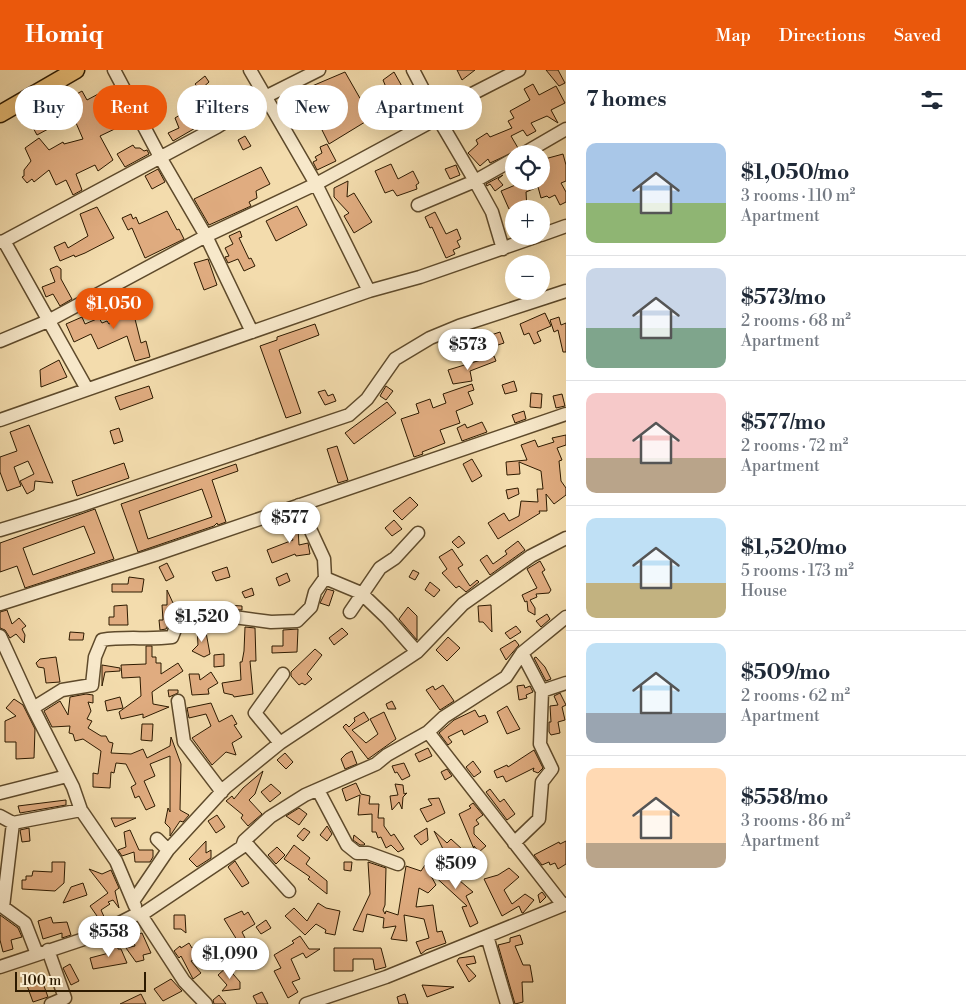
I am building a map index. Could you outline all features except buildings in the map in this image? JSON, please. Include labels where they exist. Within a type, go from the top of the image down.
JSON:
[{"type":"main road","points":[[0,114],[76,70]]},
{"type":"street","points":[[114,70],[160,157],[206,236],[252,332]]},
{"type":"street","points":[[250,70],[258,85]]},
{"type":"street","points":[[267,96],[318,70]]},
{"type":"street","points":[[413,70],[421,85]]},
{"type":"street","points":[[482,89],[519,70]]},
{"type":"street","points":[[267,100],[316,184],[369,291]]},
{"type":"street","points":[[538,145],[566,129]]},
{"type":"street","points":[[87,389],[2,241],[211,130]]},
{"type":"street","points":[[0,341],[48,321],[206,236],[316,184],[416,130]]},
{"type":"street","points":[[445,130],[492,212],[502,249]]},
{"type":"street","points":[[418,205],[476,181],[505,164]]},
{"type":"street","points":[[550,232],[566,226]]},
{"type":"street","points":[[0,420],[369,291],[420,277],[514,245]]},
{"type":"street","points":[[0,530],[88,503],[349,415],[367,399],[395,359],[430,338],[459,326],[566,291]]},
{"type":"street","points":[[0,604],[157,554],[412,466],[458,453],[566,414]]},
{"type":"street","points":[[33,708],[62,690],[92,685],[95,657],[102,640],[119,637],[149,640],[172,637],[179,619],[234,617],[271,622],[297,621],[311,607],[315,592],[325,578],[324,559],[299,505]]},
{"type":"street","points":[[350,612],[380,568],[395,558],[418,533]]},
{"type":"street","points":[[134,900],[168,850],[222,792],[280,743],[417,652],[463,604],[531,556],[566,538]]},
{"type":"street","points":[[325,578],[362,593],[417,652]]},
{"type":"street","points":[[0,967],[96,935],[139,914],[242,846],[244,841],[270,817],[305,795],[376,764],[387,755],[428,732],[444,717],[506,677],[522,652],[566,617]]},
{"type":"street","points":[[0,636],[67,776],[81,810],[116,861],[139,914],[184,981],[206,1004]]},
{"type":"street","points":[[514,842],[539,819],[542,782],[552,769],[540,744],[542,691],[522,652]]},
{"type":"street","points":[[280,743],[255,713],[283,674]]},
{"type":"street","points":[[542,691],[566,683]]},
{"type":"street","points":[[178,701],[184,742],[222,792]]},
{"type":"street","points":[[313,1003],[386,977],[564,905],[428,732]]},
{"type":"street","points":[[0,793],[67,776]]},
{"type":"street","points":[[318,790],[347,845],[357,853],[368,853],[398,864]]},
{"type":"street","points":[[0,816],[13,823],[81,810]]},
{"type":"street","points":[[13,823],[3,907],[25,923],[43,952],[64,998],[51,1004]]},
{"type":"street","points":[[157,839],[168,850]]},
{"type":"street","points":[[244,841],[289,891]]},
{"type":"street","points":[[487,936],[507,1004]]}]
